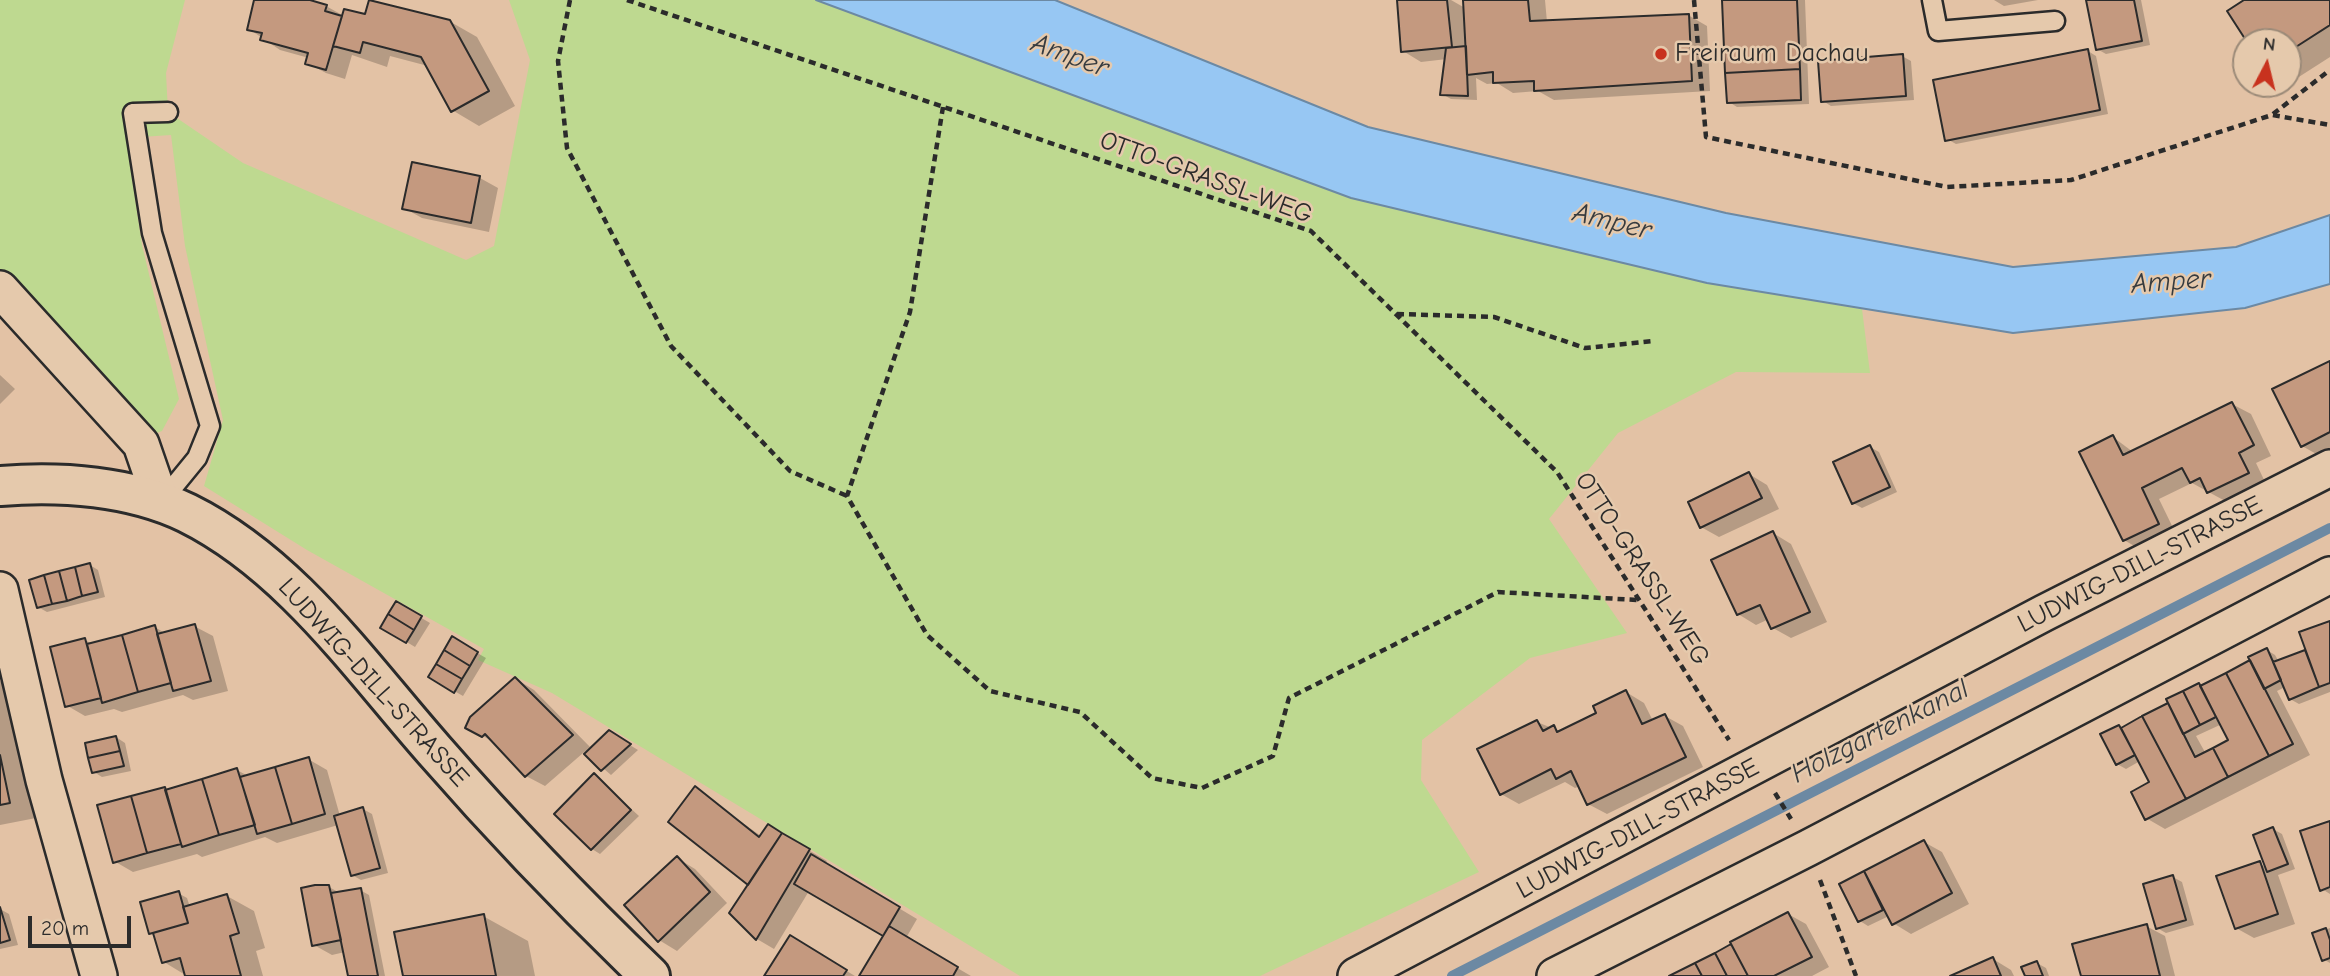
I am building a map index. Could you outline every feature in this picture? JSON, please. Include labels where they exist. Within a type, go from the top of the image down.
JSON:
[{"type":"street","points":[[0,289],[141,444],[161,502]]},
{"type":"street","name":"LUDWIG-DILL-STRASSE","points":[[1356,976],[1760,778],[2044,613],[2330,468]]},
{"type":"street","name":"LUDWIG-DILL-STRASSE","points":[[0,486],[77,487],[119,492],[161,502],[219,531],[300,597],[518,845],[650,976]]},
{"type":"street","points":[[1555,976],[1801,836],[2330,575]]},
{"type":"street","points":[[0,590],[44,780],[99,976]]},
{"type":"lane","points":[[1932,0],[1937,31],[2055,22]]},
{"type":"lane","points":[[161,502],[197,458],[210,426],[152,233],[133,113],[168,112]]},
{"type":"path","points":[[570,0],[558,61],[567,148],[671,346],[790,471],[847,496],[927,635],[990,691],[1080,712],[1153,778],[1202,788],[1273,756],[1289,698],[1498,593],[1637,600]]},
{"type":"path","name":"OTTO-GRASSL-WEG","points":[[627,0],[1311,231],[1557,472],[1637,600],[1801,836],[1856,976]]},
{"type":"path","points":[[1694,0],[1706,137],[1947,187],[2071,180],[2272,115],[2330,70]]},
{"type":"path","points":[[847,496],[910,312],[943,107]]},
{"type":"path","points":[[2272,115],[2330,125]]},
{"type":"path","points":[[1396,314],[1494,317],[1585,348],[1654,341]]},
{"type":"green space","points":[[0,0],[185,0],[166,73],[168,112],[243,163],[466,260],[494,246],[530,60],[509,0],[816,0],[1351,198],[1707,283],[1862,309],[1870,373],[1736,372],[1618,433],[1549,519],[1627,633],[1530,658],[1422,740],[1421,780],[1479,872],[1260,976],[1020,976],[552,693],[478,660],[484,649],[307,550],[204,486],[223,420],[185,246],[171,135],[126,138],[142,245],[179,399],[162,431],[144,438],[51,333],[0,270]]},
{"type":"water","name":"Amper","points":[[816,0],[1055,0],[1368,127],[1726,213],[2013,267],[2236,247],[2330,215],[2330,284],[2245,308],[2013,333],[1707,283],[1351,198]]},
{"type":"building","points":[[254,0],[310,0],[327,5],[325,11],[342,16],[326,70],[305,64],[308,53],[260,40],[262,33],[247,30]]},
{"type":"building","points":[[369,0],[450,20],[489,91],[451,112],[421,57],[363,42],[360,53],[333,46],[344,9],[365,14]]},
{"type":"building","points":[[1397,0],[1447,0],[1452,47],[1401,52]]},
{"type":"building","points":[[1463,0],[1528,0],[1530,21],[1689,14],[1692,81],[1534,91],[1534,81],[1493,83],[1493,72],[1467,75]]},
{"type":"building","points":[[1722,0],[1797,0],[1800,69],[1725,73]]},
{"type":"building","points":[[2086,0],[2134,0],[2142,41],[2096,50]]},
{"type":"building","points":[[2244,0],[2330,0],[2330,25],[2302,43],[2302,28],[2238,28],[2227,11]]},
{"type":"building","points":[[1466,46],[1468,96],[1440,95],[1446,48]]},
{"type":"building","points":[[2088,49],[2100,110],[1945,141],[1933,80]]},
{"type":"building","points":[[1903,54],[1906,96],[1821,102],[1818,61]]},
{"type":"building","points":[[1800,69],[1801,100],[1727,103],[1725,73]]},
{"type":"building","points":[[412,162],[480,176],[471,223],[402,209]]},
{"type":"building","points":[[2330,361],[2330,432],[2301,447],[2272,389]]},
{"type":"building","points":[[2232,402],[2254,445],[2239,453],[2249,473],[2207,493],[2200,478],[2190,483],[2182,468],[2142,488],[2159,524],[2123,541],[2079,452],[2113,435],[2123,455]]},
{"type":"building","points":[[1870,445],[1890,487],[1852,504],[1833,462]]},
{"type":"building","points":[[1749,472],[1762,498],[1700,528],[1688,502]]},
{"type":"building","points":[[1773,531],[1810,612],[1771,629],[1760,605],[1737,615],[1711,560]]},
{"type":"building","points":[[90,563],[98,592],[82,596],[75,567]]},
{"type":"building","points":[[75,567],[82,596],[67,601],[59,571]]},
{"type":"building","points":[[59,571],[67,601],[52,604],[44,575]]},
{"type":"building","points":[[44,575],[52,604],[37,608],[29,580]]},
{"type":"building","points":[[396,601],[422,616],[414,630],[388,614]]},
{"type":"building","points":[[388,614],[414,630],[406,643],[380,628]]},
{"type":"building","points":[[2330,621],[2330,683],[2319,687],[2299,632]]},
{"type":"building","points":[[195,624],[211,681],[173,691],[157,634]]},
{"type":"building","points":[[155,625],[171,683],[138,692],[122,635]]},
{"type":"building","points":[[122,635],[138,692],[102,703],[87,644]]},
{"type":"building","points":[[452,636],[478,652],[470,666],[444,650]]},
{"type":"building","points":[[85,638],[101,698],[65,707],[50,647]]},
{"type":"building","points":[[2267,648],[2281,680],[2264,689],[2248,657]]},
{"type":"building","points":[[444,650],[470,666],[462,679],[436,664]]},
{"type":"building","points":[[2305,650],[2319,687],[2289,700],[2273,662]]},
{"type":"building","points":[[2250,660],[2293,744],[2269,756],[2226,673]]},
{"type":"building","points":[[436,664],[462,679],[454,693],[428,677]]},
{"type":"building","points":[[2226,673],[2269,756],[2228,777],[2213,748],[2228,740],[2200,686]]},
{"type":"building","points":[[515,677],[573,735],[525,777],[485,734],[482,737],[465,728],[470,717]]},
{"type":"building","points":[[2199,683],[2216,717],[2200,725],[2183,691]]},
{"type":"building","points":[[1626,690],[1642,724],[1665,714],[1686,757],[1587,805],[1571,771],[1556,779],[1551,769],[1500,795],[1477,749],[1537,720],[1543,731],[1554,725],[1557,732],[1596,713],[1593,706]]},
{"type":"building","points":[[2183,691],[2200,725],[2183,734],[2166,699]]},
{"type":"building","points":[[2168,703],[2195,757],[2213,748],[2228,777],[2186,799],[2142,716]]},
{"type":"building","points":[[2142,716],[2186,799],[2145,820],[2131,792],[2149,782],[2121,728]]},
{"type":"building","points":[[2119,725],[2135,755],[2116,765],[2100,734]]},
{"type":"building","points":[[609,730],[631,744],[601,771],[584,754]]},
{"type":"building","points":[[116,736],[120,751],[88,758],[85,743]]},
{"type":"building","points":[[120,751],[124,766],[92,773],[88,758]]},
{"type":"building","points":[[0,755],[10,803],[0,805]]},
{"type":"building","points":[[309,757],[325,814],[292,824],[275,767]]},
{"type":"building","points":[[275,767],[292,824],[257,834],[240,777]]},
{"type":"building","points":[[237,768],[255,825],[219,835],[202,779]]},
{"type":"building","points":[[594,773],[631,810],[591,850],[554,814]]},
{"type":"building","points":[[202,779],[219,835],[182,847],[165,790]]},
{"type":"building","points":[[695,786],[759,837],[768,824],[782,833],[748,885],[668,822]]},
{"type":"building","points":[[165,787],[181,844],[147,853],[131,796]]},
{"type":"building","points":[[131,796],[147,853],[113,863],[97,805]]},
{"type":"building","points":[[363,807],[380,868],[351,876],[334,816]]},
{"type":"building","points":[[2330,821],[2330,887],[2320,891],[2300,831]]},
{"type":"building","points":[[2273,827],[2288,864],[2267,872],[2253,835]]},
{"type":"building","points":[[782,833],[810,849],[756,940],[729,913]]},
{"type":"building","points":[[1924,840],[1952,893],[1892,925],[1864,871]]},
{"type":"building","points":[[811,854],[900,907],[883,936],[794,884]]},
{"type":"building","points":[[677,856],[710,892],[658,942],[624,905]]},
{"type":"building","points":[[2260,861],[2278,914],[2235,929],[2216,876]]},
{"type":"building","points":[[1864,871],[1883,910],[1858,922],[1839,884]]},
{"type":"building","points":[[2173,875],[2186,920],[2156,929],[2143,884]]},
{"type":"building","points":[[329,885],[341,940],[312,946],[301,888]]},
{"type":"building","points":[[361,888],[378,976],[348,976],[331,893]]},
{"type":"building","points":[[179,891],[188,923],[149,934],[140,902]]},
{"type":"building","points":[[227,894],[239,933],[230,936],[241,976],[185,976],[180,958],[162,963],[153,933],[188,923],[183,907]]},
{"type":"building","points":[[0,907],[10,940],[0,943]]},
{"type":"building","points":[[1788,912],[1812,957],[1774,976],[1748,976],[1730,942]]},
{"type":"building","points":[[484,914],[496,976],[403,976],[394,932]]},
{"type":"building","points":[[2147,924],[2160,976],[2081,976],[2072,944]]},
{"type":"building","points":[[889,926],[958,967],[953,976],[859,976]]},
{"type":"building","points":[[2326,928],[2330,940],[2330,958],[2322,961],[2312,933]]},
{"type":"building","points":[[790,935],[847,970],[843,976],[764,976]]},
{"type":"building","points":[[1731,944],[1748,976],[1727,976],[1715,953]]},
{"type":"building","points":[[1715,953],[1727,976],[1702,976],[1695,963]]},
{"type":"building","points":[[1993,957],[2001,976],[1950,976]]},
{"type":"building","points":[[2037,961],[2043,976],[2025,976],[2021,967]]},
{"type":"building","points":[[1695,963],[1702,976],[1669,976]]},
{"type":"waterway","name":"Holzgartenkanal","points":[[1452,976],[2330,528]]},
{"type":"place","name":"Freiraum Dachau","points":[[1661,54]]}]
